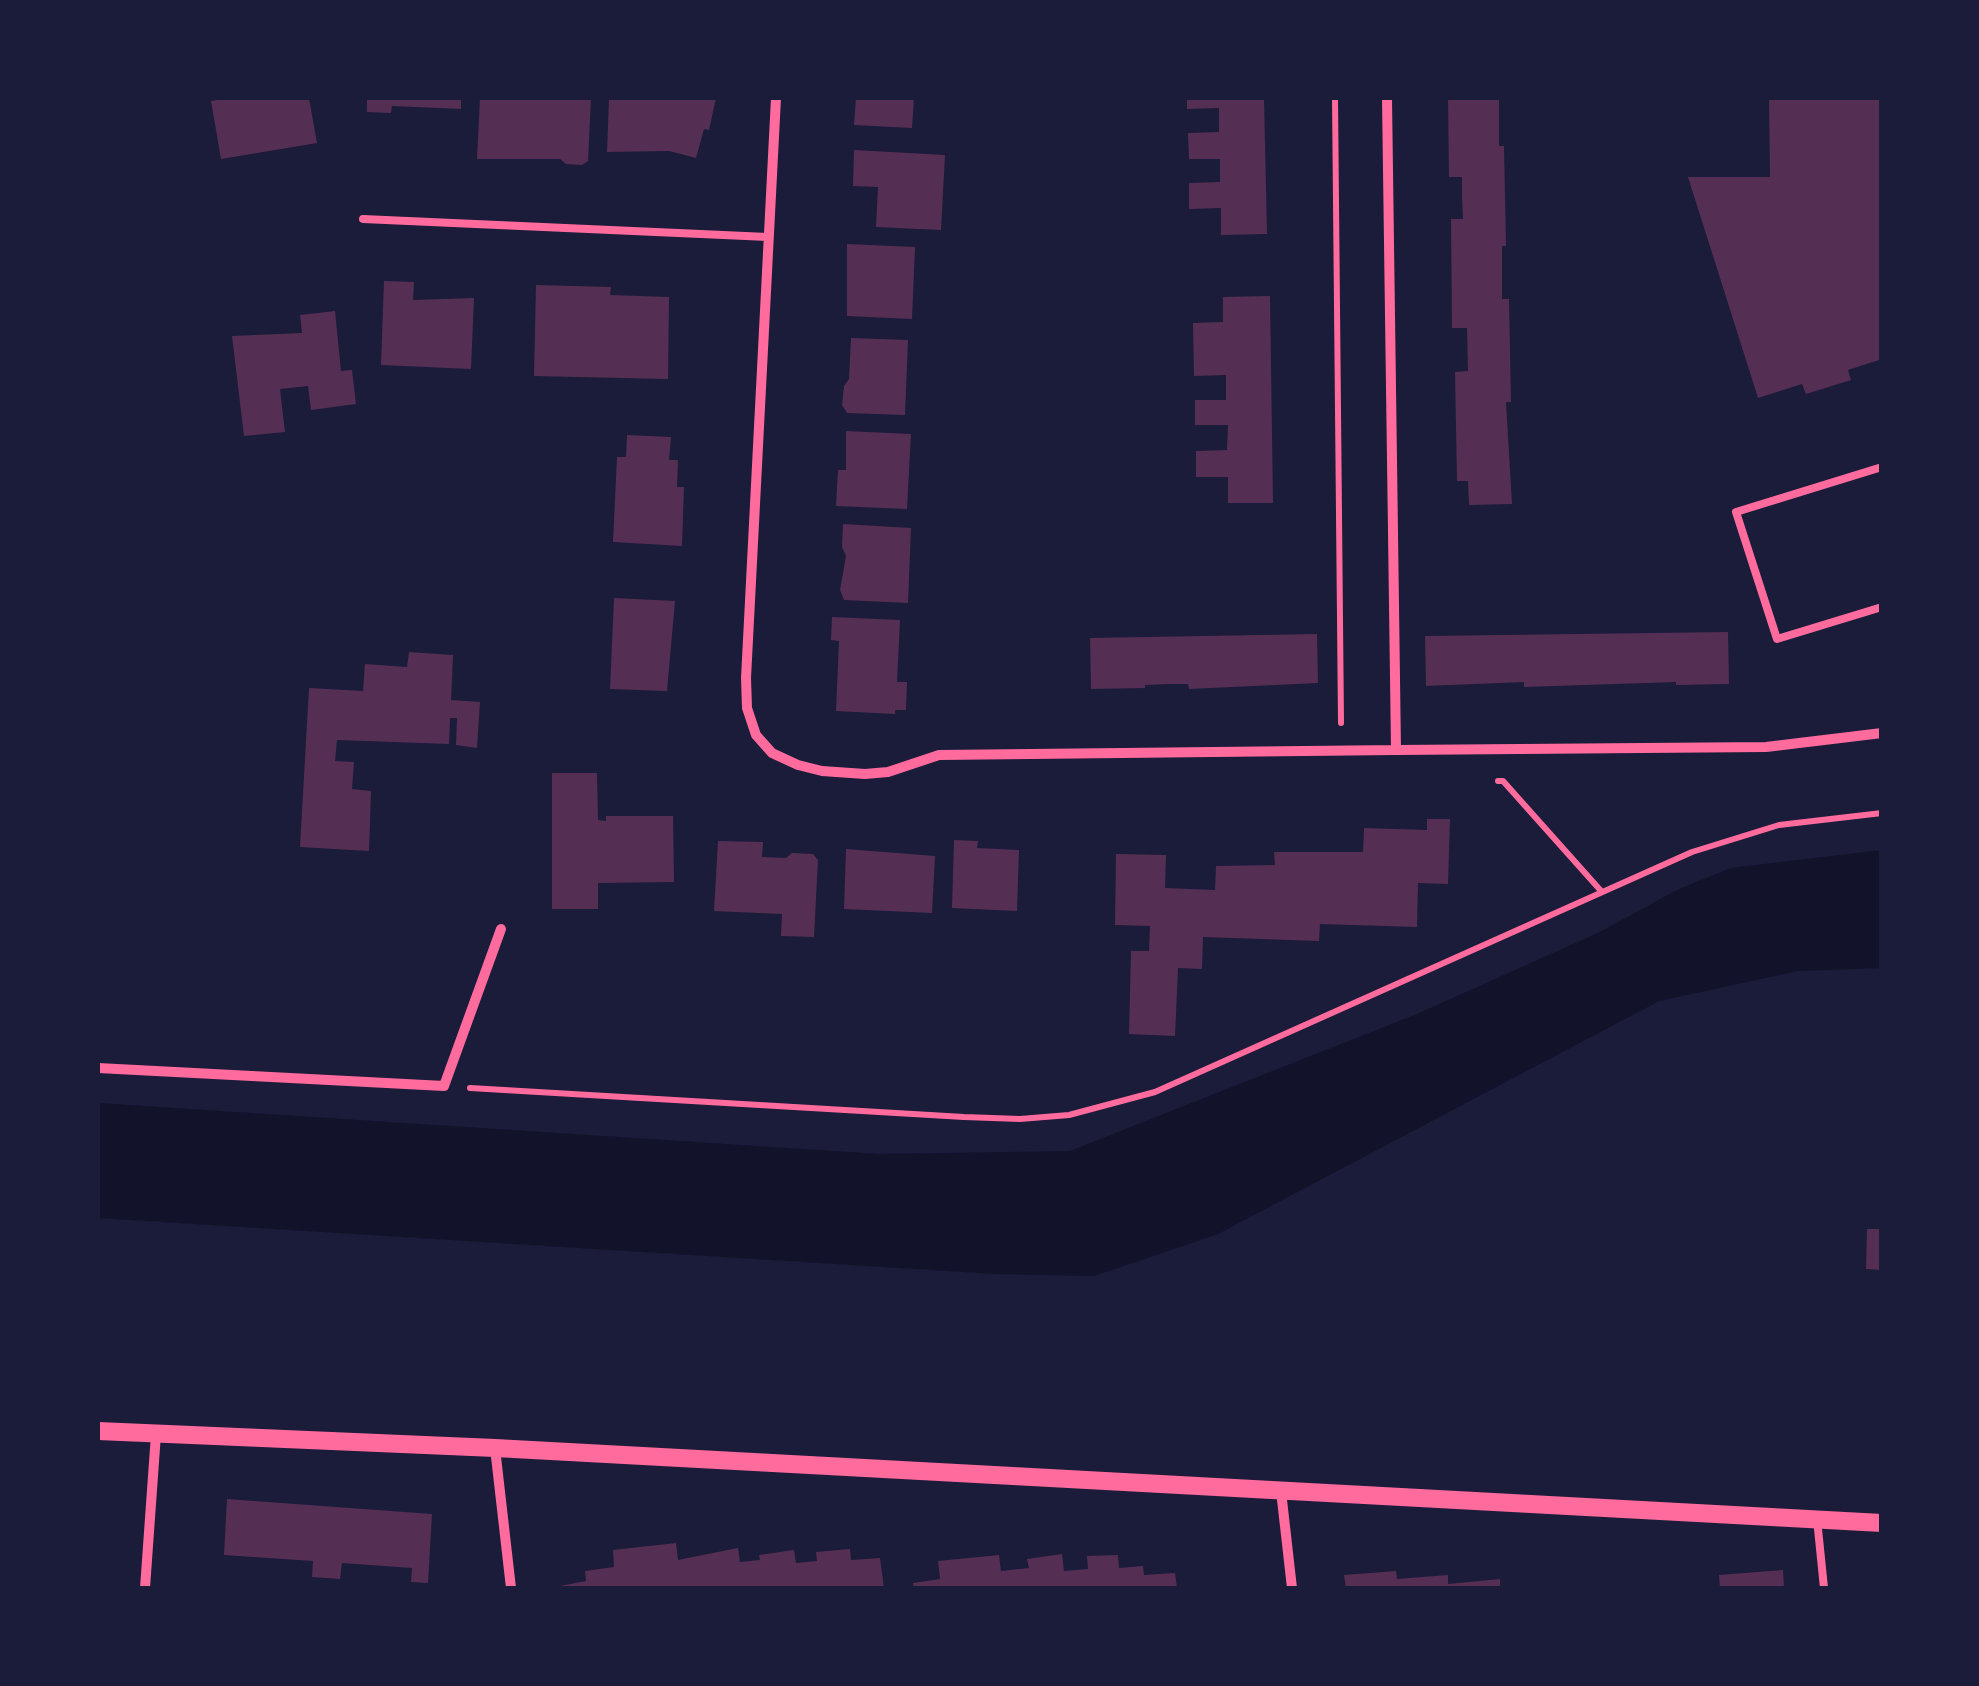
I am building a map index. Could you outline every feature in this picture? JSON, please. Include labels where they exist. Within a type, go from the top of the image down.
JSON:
[{"type":"street","points":[[776,98],[746,678],[747,708],[756,735],[772,753],[798,765],[865,774],[888,772],[939,755],[1766,747],[1882,733]]},
{"type":"street","points":[[1388,98],[1396,750]]},
{"type":"street","points":[[98,1068],[444,1086],[501,929]]},
{"type":"street","points":[[98,1430],[1882,1522]]},
{"type":"street","points":[[146,1588],[156,1434]]},
{"type":"street","points":[[495,1448],[511,1588]]},
{"type":"street","points":[[1281,1490],[1292,1588]]},
{"type":"lane","points":[[362,218],[768,237]]},
{"type":"lane","points":[[1882,467],[1736,512],[1777,639],[1882,606]]},
{"type":"lane","points":[[1817,1519],[1824,1588]]},
{"type":"path","points":[[1334,98],[1342,750]]},
{"type":"path","points":[[1485,780],[1503,780],[1602,892]]},
{"type":"path","points":[[444,1086],[964,1117],[1069,1116],[1155,1092],[1602,892],[1738,836],[1820,818],[1882,813]]},
{"type":"shaded area","points":[[1881,850],[1881,968],[1798,971],[1659,1001],[1218,1234],[1094,1276],[995,1274],[98,1218],[98,1103],[879,1154],[1070,1151],[1417,1014],[1731,868]]},
{"type":"building","points":[[309,98],[317,143],[221,159],[211,101]]},
{"type":"building","points":[[367,98],[461,98],[461,109],[392,106],[391,113],[367,112]]},
{"type":"building","points":[[480,98],[591,98],[588,161],[582,165],[566,164],[560,159],[477,159]]},
{"type":"building","points":[[609,98],[716,98],[709,130],[704,129],[696,158],[669,151],[607,152]]},
{"type":"building","points":[[856,98],[914,98],[912,128],[854,125]]},
{"type":"building","points":[[1187,98],[1264,98],[1267,234],[1221,235],[1221,208],[1189,209],[1189,183],[1220,182],[1220,159],[1189,159],[1188,133],[1219,132],[1219,108],[1187,109]]},
{"type":"building","points":[[1448,98],[1499,98],[1506,246],[1502,246],[1502,299],[1509,299],[1511,402],[1506,402],[1512,504],[1469,505],[1468,481],[1457,481],[1455,372],[1468,371],[1467,328],[1452,328],[1451,219],[1463,219],[1462,177],[1449,177]]},
{"type":"building","points":[[1769,98],[1882,98],[1882,359],[1848,370],[1851,380],[1806,394],[1802,384],[1758,398],[1688,177],[1770,177]]},
{"type":"building","points":[[854,150],[945,155],[941,230],[876,227],[878,187],[853,186]]},
{"type":"building","points":[[847,244],[915,247],[912,319],[847,316]]},
{"type":"building","points":[[384,281],[414,282],[413,300],[474,298],[471,369],[381,365]]},
{"type":"building","points":[[536,285],[611,287],[610,295],[669,297],[668,379],[534,376]]},
{"type":"building","points":[[1270,296],[1273,503],[1228,503],[1228,477],[1196,477],[1196,451],[1227,450],[1228,425],[1195,425],[1195,400],[1226,400],[1226,375],[1194,376],[1193,323],[1223,322],[1223,297]]},
{"type":"building","points":[[335,311],[341,371],[352,370],[356,404],[311,410],[308,386],[280,389],[285,432],[244,436],[232,336],[302,333],[300,315]]},
{"type":"building","points":[[851,338],[908,340],[905,415],[847,413],[842,405],[844,386],[849,379]]},
{"type":"building","points":[[846,431],[911,434],[907,509],[836,506],[838,470],[846,470]]},
{"type":"building","points":[[627,435],[671,437],[669,460],[678,460],[677,487],[684,487],[682,546],[613,542],[617,457],[626,457]]},
{"type":"building","points":[[843,524],[911,528],[908,603],[844,600],[840,590],[846,556],[842,547]]},
{"type":"building","points":[[614,598],[675,601],[667,691],[610,689]]},
{"type":"building","points":[[832,617],[900,620],[897,682],[907,682],[906,710],[895,710],[895,714],[836,711],[839,641],[831,640]]},
{"type":"building","points":[[1728,632],[1729,684],[1524,687],[1524,682],[1426,686],[1425,636]]},
{"type":"building","points":[[1317,634],[1318,683],[1091,689],[1090,638]]},
{"type":"building","points":[[409,652],[453,655],[451,700],[480,702],[477,748],[456,745],[457,718],[450,718],[449,744],[337,740],[335,761],[354,762],[352,789],[371,791],[369,851],[300,847],[309,688],[363,691],[365,664],[407,667]]},
{"type":"building","points":[[552,773],[597,773],[598,820],[606,821],[606,816],[673,816],[674,882],[598,883],[598,909],[552,909]]},
{"type":"building","points":[[1427,819],[1450,819],[1448,884],[1418,883],[1417,927],[1320,924],[1319,941],[1203,937],[1202,969],[1178,968],[1175,1036],[1129,1034],[1131,951],[1149,951],[1150,926],[1115,925],[1116,854],[1166,855],[1165,888],[1215,890],[1216,866],[1275,865],[1274,852],[1363,852],[1364,828],[1427,830]]},
{"type":"building","points":[[954,840],[978,841],[977,848],[1019,850],[1017,911],[952,908]]},
{"type":"building","points":[[718,841],[763,842],[762,857],[813,854],[818,860],[814,937],[781,936],[782,914],[714,911]]},
{"type":"building","points":[[846,849],[935,856],[932,913],[844,909]]},
{"type":"building","points":[[1867,1229],[1882,1229],[1882,1270],[1866,1269]]},
{"type":"building","points":[[227,1499],[432,1514],[428,1583],[411,1582],[412,1568],[342,1563],[340,1579],[312,1577],[313,1561],[224,1555]]},
{"type":"building","points":[[676,1543],[678,1560],[738,1548],[740,1562],[794,1550],[796,1563],[817,1561],[816,1552],[850,1549],[851,1560],[880,1558],[884,1588],[549,1588],[586,1581],[585,1571],[614,1567],[613,1550]]},
{"type":"building","points":[[1062,1554],[1064,1571],[1088,1569],[1087,1556],[1118,1555],[1119,1568],[1143,1566],[1144,1575],[1175,1573],[1177,1588],[914,1588],[913,1583],[940,1579],[938,1561],[999,1555],[1001,1571],[1029,1568],[1027,1559]]},
{"type":"building","points":[[1783,1570],[1784,1588],[1720,1588],[1719,1575]]},
{"type":"building","points":[[1396,1571],[1397,1579],[1448,1575],[1448,1584],[1500,1579],[1500,1588],[1346,1588],[1344,1575]]}]
